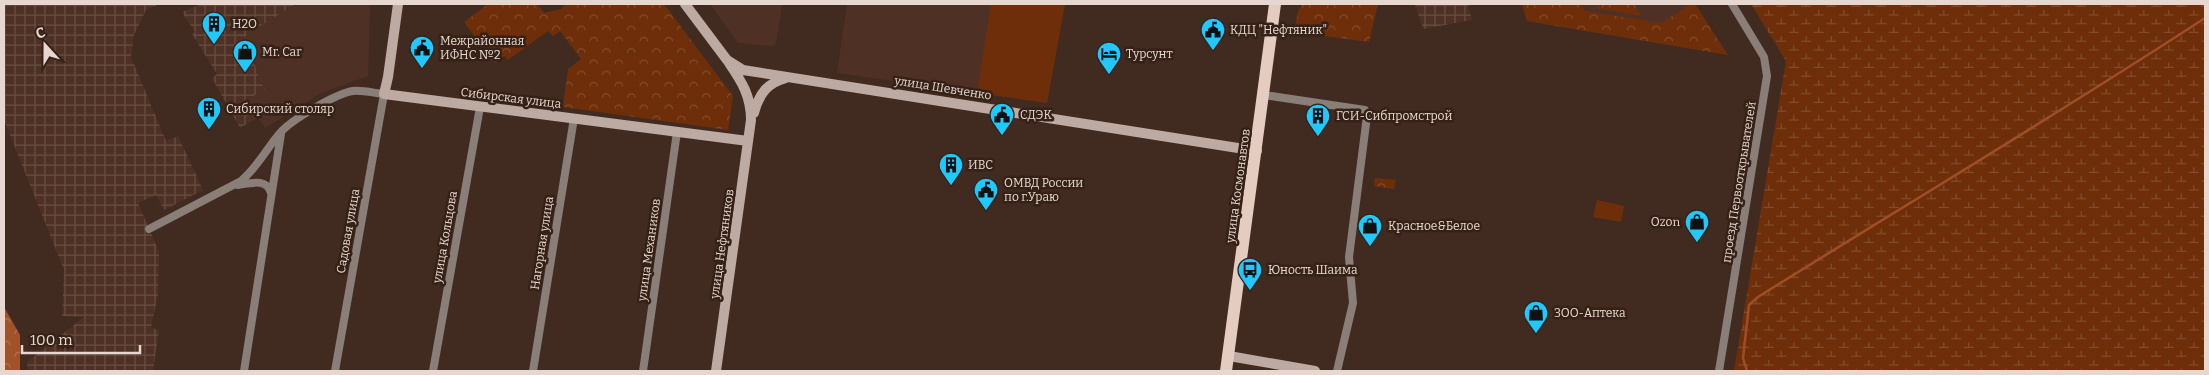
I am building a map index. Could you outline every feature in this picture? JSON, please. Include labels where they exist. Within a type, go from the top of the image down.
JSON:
[{"type":"main road","points":[[384,94],[398,4]]},
{"type":"main road","name":"улица Шевченко","points":[[685,4],[727,60],[743,70],[1257,150]]},
{"type":"main road","name":"улица Космонавтов","points":[[1226,371],[1275,4]]},
{"type":"main road","name":"улица Нефтяников","points":[[727,60],[747,92],[752,120]]},
{"type":"main road","name":"улица Нефтяников","points":[[716,371],[752,120],[758,99],[763,90],[774,82],[789,77]]},
{"type":"main road","name":"Сибирская улица","points":[[384,94],[748,141]]},
{"type":"main road","points":[[1228,356],[1315,371]]},
{"type":"street","name":"проезд Первооткрывателей","points":[[1719,371],[1766,76],[1764,57],[1732,4]]},
{"type":"street","name":"Сибирская улица","points":[[149,229],[234,186],[251,172],[281,131],[298,118],[346,92],[357,91],[384,94]]},
{"type":"street","name":"Садовая улица","points":[[335,371],[384,94]]},
{"type":"street","points":[[1264,95],[1365,110],[1367,116],[1349,256],[1353,303],[1338,371]]},
{"type":"street","name":"улица Кольцова","points":[[433,371],[480,107]]},
{"type":"street","name":"Нагорная улица","points":[[533,371],[574,118]]},
{"type":"street","points":[[244,371],[281,131]]},
{"type":"street","name":"улица Механиков","points":[[643,371],[677,132]]},
{"type":"street","points":[[234,186],[262,183],[268,186],[271,195]]},
{"type":"shaded area","points":[[4,4],[159,4],[146,10],[134,35],[131,57],[166,141],[178,136],[203,190],[164,210],[156,195],[138,203],[159,252],[158,294],[151,328],[159,330],[153,371],[28,371],[27,362],[84,317],[62,316],[64,270],[4,120]]},
{"type":"shaded area","points":[[202,4],[296,4],[249,33],[240,41],[260,74],[257,76],[265,89],[247,100],[258,117],[240,128],[212,78],[217,74],[192,34],[195,32],[182,12]]},
{"type":"shaded area","points":[[296,4],[370,4],[368,76],[321,93],[265,128],[247,100],[265,88],[257,76],[260,74],[240,41],[249,33]]},
{"type":"shaded area","points":[[710,4],[782,4],[776,44],[772,46],[738,43]]},
{"type":"shaded area","points":[[847,4],[1065,4],[1047,103],[837,73]]},
{"type":"shaded area","points":[[1415,4],[1468,4],[1472,20],[1423,29]]},
{"type":"shaded area","points":[[1522,4],[1695,4],[1728,55],[1527,21]]},
{"type":"green space","points":[[488,4],[537,4],[544,13],[561,9],[566,4],[664,4],[733,96],[728,130],[563,107],[568,69],[581,59],[560,31],[553,36],[548,31],[508,60],[505,56],[494,63],[464,22]]},
{"type":"green space","points":[[991,4],[1065,4],[1047,103],[977,93]]},
{"type":"green space","points":[[1303,4],[1378,4],[1369,42],[1294,32],[1298,11]]},
{"type":"green space","points":[[1522,4],[1580,4],[1585,11],[1661,23],[1691,4],[1695,4],[1728,55],[1527,21]]},
{"type":"green space","points":[[1602,4],[1634,4],[1641,16],[1596,8]]},
{"type":"green space","points":[[1751,4],[2205,4],[2205,371],[1734,371],[1786,61]]},
{"type":"green space","points":[[1375,178],[1396,180],[1394,189],[1374,186]]},
{"type":"green space","points":[[1597,200],[1624,206],[1621,222],[1593,217]]},
{"type":"green space","points":[[4,307],[20,335],[20,371],[4,371]]},
{"type":"waterway","points":[[1747,371],[1743,358],[1749,305],[1758,297],[2205,18]]},
{"type":"place","name":"Н2О","points":[[214,45]]},
{"type":"place","name":"КДЦ \"Нефтяник\"","points":[[1213,51]]},
{"type":"place","name":"Межрайонная ИФНС №2","points":[[422,69]]},
{"type":"place","name":"Mr. Car","points":[[245,73]]},
{"type":"place","name":"Турсунт","points":[[1109,75]]},
{"type":"place","name":"Сибирский столяр","points":[[209,130]]},
{"type":"place","name":"СДЭК","points":[[1002,136]]},
{"type":"place","name":"ГСИ-Сибпромстрой","points":[[1318,137]]},
{"type":"place","name":"ИВС","points":[[951,186]]},
{"type":"place","name":"ОМВД России по г.Ураю","points":[[986,211]]},
{"type":"place","name":"Ozon","points":[[1697,243]]},
{"type":"place","name":"Красное&Белое","points":[[1370,247]]},
{"type":"place","name":"Юность Шаима","points":[[1250,291]]},
{"type":"place","name":"ЗОО-Аптека","points":[[1536,334]]}]
